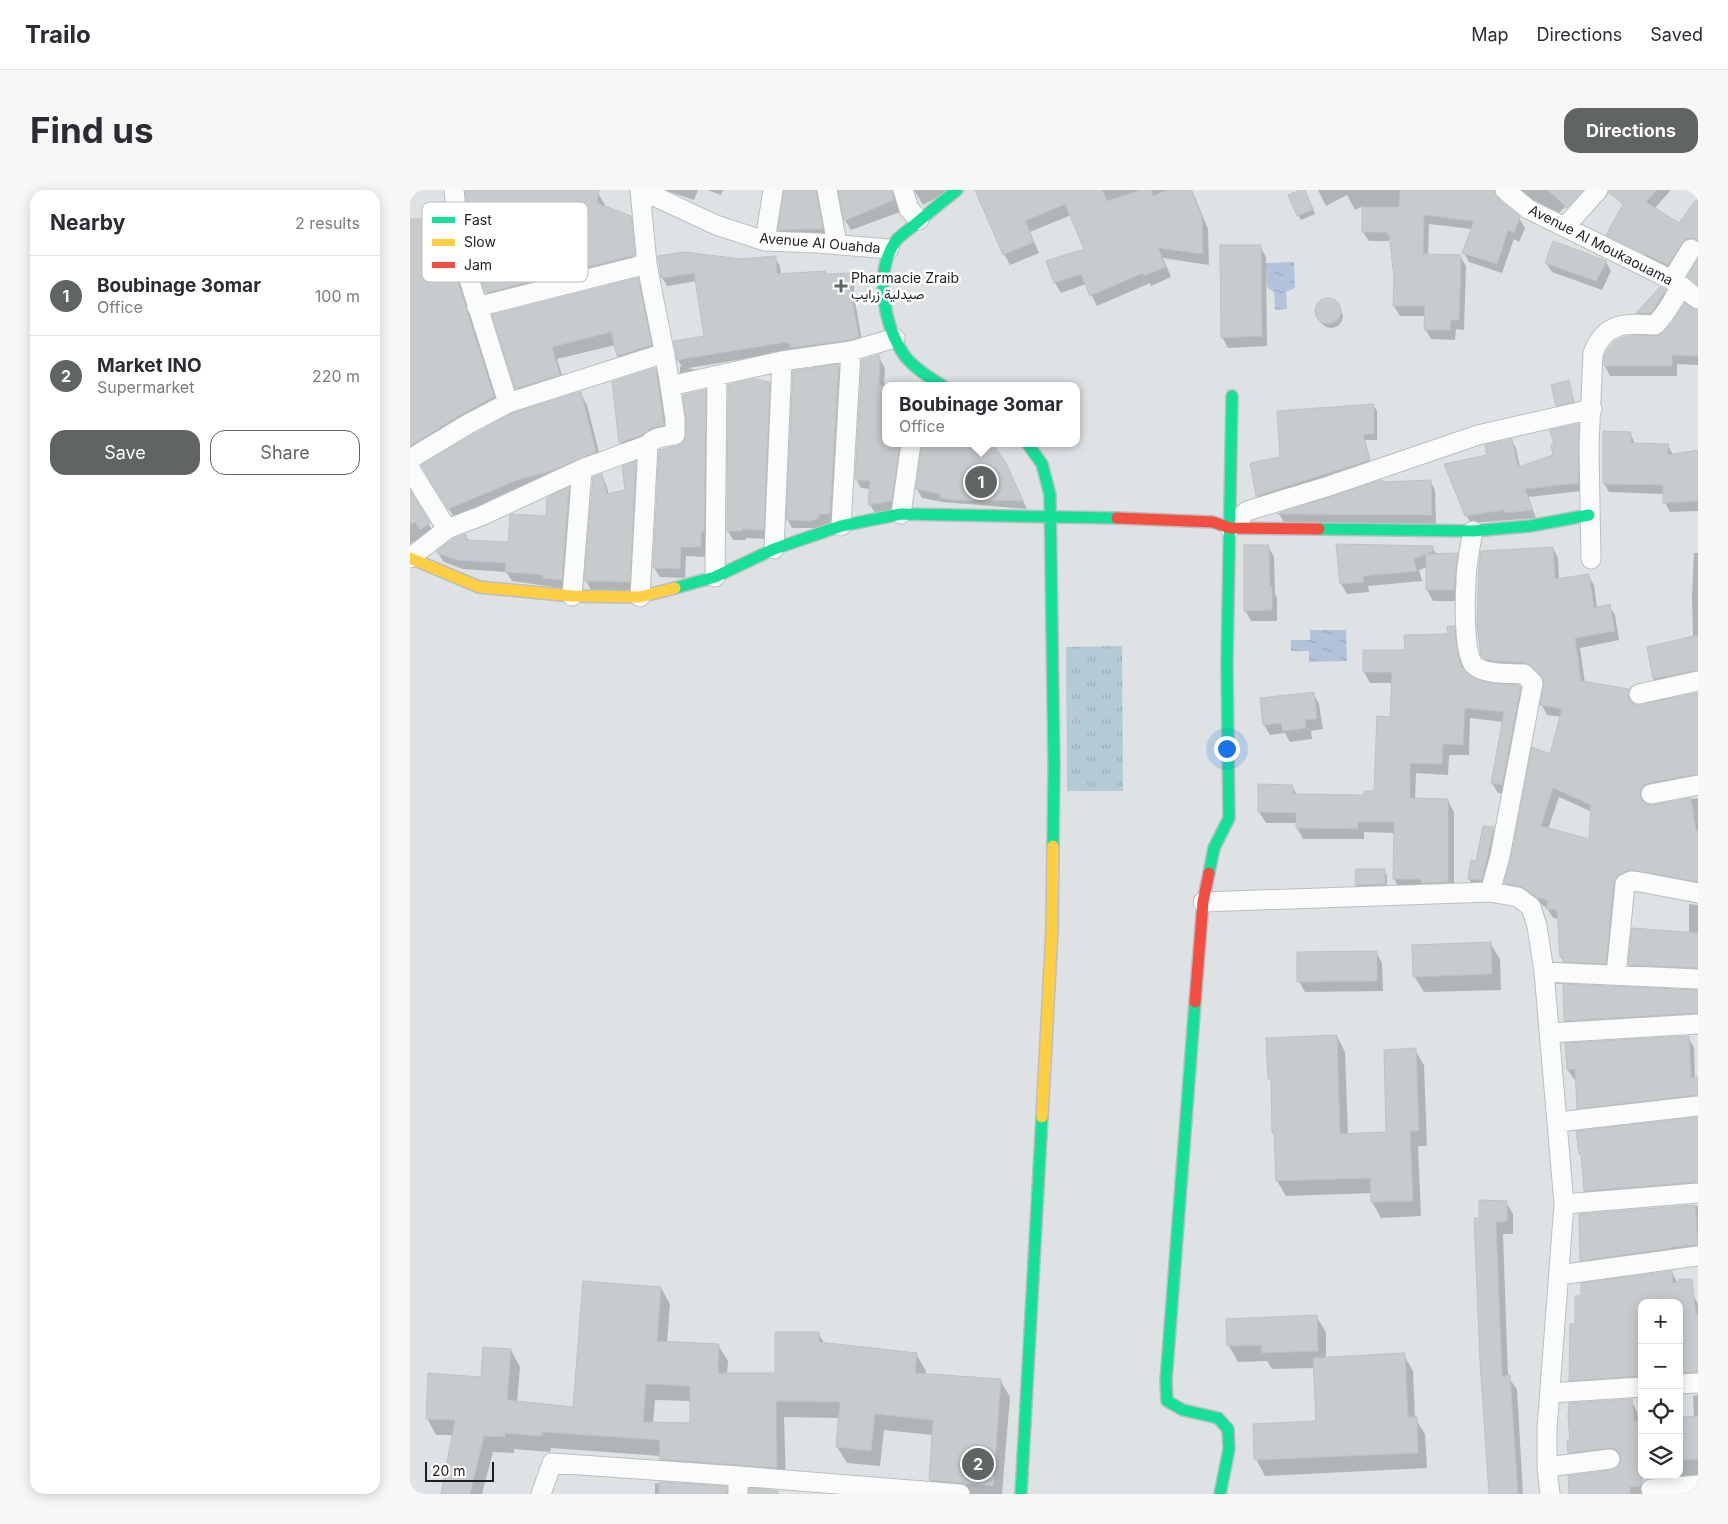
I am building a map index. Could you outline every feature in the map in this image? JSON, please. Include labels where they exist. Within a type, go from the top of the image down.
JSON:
[{"type":"street","points":[[640,190],[647,264],[665,353],[675,419],[675,435],[660,437],[651,441],[648,445],[582,469],[448,529],[410,558],[479,587],[572,596],[640,597],[715,577],[774,549],[841,526],[901,514],[1051,516],[1214,522],[1230,528],[1473,531],[1530,526],[1589,515]]},
{"type":"street","name":"Avenue Al Ouahda","points":[[640,190],[716,225],[765,241],[837,244],[889,249]]},
{"type":"street","points":[[765,241],[773,190]]},
{"type":"street","points":[[827,190],[837,244]]},
{"type":"street","points":[[903,190],[909,209],[919,220]]},
{"type":"street","points":[[921,379],[895,338],[884,291],[884,271],[889,249],[901,235],[957,190]]},
{"type":"street","name":"Avenue Al Moukaouama","points":[[1504,190],[1528,209],[1677,283],[1698,299]]},
{"type":"street","points":[[1565,227],[1598,190]]},
{"type":"street","points":[[1591,559],[1589,515],[1593,353],[1597,342],[1617,325],[1655,325],[1662,319],[1672,300],[1691,249]]},
{"type":"street","points":[[588,279],[647,264]]},
{"type":"street","points":[[470,282],[508,403]]},
{"type":"street","points":[[477,307],[576,282]]},
{"type":"street","points":[[670,386],[782,361],[852,351],[895,338]]},
{"type":"street","points":[[841,526],[852,351]]},
{"type":"street","points":[[410,459],[468,424],[508,403],[665,353]]},
{"type":"street","points":[[774,549],[782,361]]},
{"type":"street","points":[[715,577],[717,375]]},
{"type":"street","points":[[1220,1494],[1229,1449],[1228,1430],[1218,1418],[1183,1410],[1167,1401],[1166,1381],[1203,902],[1214,848],[1230,818],[1228,664],[1232,396]]},
{"type":"street","points":[[1230,528],[1247,510],[1329,486],[1478,435],[1592,409]]},
{"type":"street","points":[[640,597],[648,445]]},
{"type":"street","points":[[901,514],[910,447]]},
{"type":"street","points":[[1021,1494],[1052,930],[1054,766],[1050,495],[1042,464],[1029,447]]},
{"type":"street","points":[[410,468],[448,529]]},
{"type":"street","points":[[572,596],[582,469]]},
{"type":"street","points":[[1473,531],[1466,580],[1466,640],[1472,663],[1488,670],[1524,674],[1533,683],[1500,856],[1490,892]]},
{"type":"street","points":[[1639,694],[1698,681]]},
{"type":"street","points":[[1651,794],[1698,785]]},
{"type":"street","points":[[1616,975],[1625,884],[1631,881],[1640,882],[1698,893]]},
{"type":"street","points":[[1203,902],[1490,892],[1518,897],[1531,907],[1537,926],[1544,972],[1564,1204],[1546,1429],[1546,1467],[1550,1494]]},
{"type":"street","points":[[1544,972],[1698,979]]},
{"type":"street","points":[[1550,1033],[1698,1024]]},
{"type":"street","points":[[1558,1122],[1698,1106]]},
{"type":"street","points":[[1564,1204],[1698,1192]]},
{"type":"street","points":[[1558,1275],[1698,1256]]},
{"type":"street","points":[[1683,1384],[1698,1383]]},
{"type":"street","points":[[1550,1393],[1638,1387]]},
{"type":"street","points":[[1546,1467],[1610,1460]]},
{"type":"street","points":[[541,1494],[552,1463],[738,1485],[960,1494]]},
{"type":"street","points":[[1651,1489],[1698,1485]]},
{"type":"green space","points":[[1122,646],[1123,791],[1067,791],[1066,647]]},
{"type":"water","points":[[1294,262],[1295,288],[1286,292],[1287,309],[1275,310],[1274,292],[1267,287],[1266,263]]},
{"type":"water","points":[[1310,630],[1346,630],[1347,661],[1309,662],[1309,651],[1291,651],[1291,640],[1310,640]]},
{"type":"building","points":[[465,190],[599,190],[597,203],[631,216],[635,255],[588,267],[588,202],[466,202]]},
{"type":"building","points":[[784,190],[816,190],[823,229],[778,230]]},
{"type":"building","points":[[838,190],[892,190],[894,200],[844,221]]},
{"type":"building","points":[[975,190],[1102,190],[1107,201],[1141,190],[1151,190],[1153,196],[1167,190],[1191,190],[1202,217],[1203,254],[1158,248],[1166,267],[1144,276],[1143,273],[1090,296],[1081,274],[1054,283],[1046,261],[1084,249],[1065,204],[1025,221],[1034,242],[1003,255]]},
{"type":"building","points":[[1305,190],[1313,209],[1297,216],[1288,195]]},
{"type":"building","points":[[1400,190],[1494,190],[1498,199],[1520,217],[1514,233],[1508,230],[1497,264],[1462,253],[1474,221],[1424,215],[1423,254],[1461,255],[1459,320],[1451,320],[1450,330],[1424,330],[1425,306],[1393,306],[1394,277],[1389,234],[1387,232],[1362,232],[1362,207],[1399,207]]},
{"type":"building","points":[[1548,190],[1583,190],[1567,208]]},
{"type":"building","points":[[1609,190],[1657,190],[1646,202],[1679,223],[1698,197],[1698,240],[1692,238],[1685,239],[1668,265],[1606,235],[1623,204],[1609,193]]},
{"type":"building","points":[[410,219],[422,219],[422,282],[458,282],[494,397],[410,446]]},
{"type":"building","points":[[1553,241],[1607,261],[1596,281],[1545,263]]},
{"type":"building","points":[[1220,245],[1261,245],[1262,336],[1221,338]]},
{"type":"building","points":[[684,252],[741,259],[776,256],[777,274],[825,271],[826,274],[850,273],[850,286],[859,337],[790,348],[790,343],[786,344],[786,342],[677,360],[674,341],[704,336],[694,273],[661,278],[658,256]]},
{"type":"building","points":[[1698,259],[1698,285],[1687,276]]},
{"type":"building","points":[[638,278],[652,345],[617,356],[611,332],[552,347],[560,375],[515,389],[492,315]]},
{"type":"building","points":[[482,282],[528,282],[485,293]]},
{"type":"building","points":[[1660,287],[1666,290],[1651,313],[1636,313]]},
{"type":"building","points":[[1328,298],[1337,302],[1341,311],[1337,320],[1328,324],[1319,320],[1315,311],[1319,302]]},
{"type":"building","points":[[1685,303],[1698,310],[1698,356],[1672,355],[1672,366],[1604,366],[1604,356],[1616,340],[1627,336],[1659,335],[1671,324]]},
{"type":"building","points":[[879,355],[879,385],[882,385],[882,447],[899,447],[892,501],[868,505],[870,481],[855,480],[862,360]]},
{"type":"building","points":[[839,364],[830,514],[819,514],[819,518],[810,521],[786,520],[793,371]]},
{"type":"building","points":[[656,368],[664,425],[652,428],[642,435],[619,443],[612,382]]},
{"type":"building","points":[[754,379],[770,382],[764,530],[742,529],[742,531],[727,531],[728,385]]},
{"type":"building","points":[[1569,380],[1574,402],[1556,406],[1551,385]]},
{"type":"building","points":[[706,390],[704,531],[701,533],[701,547],[681,547],[680,569],[653,568],[659,450],[677,446],[685,440],[686,419],[683,395]]},
{"type":"building","points":[[581,392],[596,452],[548,472],[520,479],[448,509],[421,465],[512,413]]},
{"type":"building","points":[[1374,404],[1374,434],[1363,434],[1370,460],[1256,496],[1250,463],[1280,457],[1277,411]]},
{"type":"building","points":[[1579,424],[1578,483],[1525,489],[1533,510],[1505,513],[1504,510],[1465,516],[1444,464],[1487,455],[1485,445],[1512,439],[1518,467],[1553,455],[1551,445],[1554,445],[1550,430]]},
{"type":"building","points":[[1603,431],[1631,432],[1631,443],[1668,444],[1668,455],[1698,450],[1698,501],[1663,503],[1663,485],[1603,484]]},
{"type":"building","points":[[921,447],[995,447],[1006,463],[1023,501],[952,500],[940,498],[940,494],[916,489]]},
{"type":"building","points":[[636,461],[630,582],[584,581],[593,477],[602,474],[607,494],[625,490],[622,466]]},
{"type":"building","points":[[1431,480],[1432,515],[1277,514],[1378,481]]},
{"type":"building","points":[[569,487],[562,580],[543,578],[543,575],[505,572],[506,563],[457,560],[437,553],[437,551],[453,539],[466,534],[466,540],[508,542],[510,515],[546,516],[547,498]]},
{"type":"building","points":[[410,490],[430,523],[420,530],[415,522],[410,525]]},
{"type":"building","points":[[1336,544],[1433,546],[1433,551],[1414,559],[1417,571],[1363,576],[1364,582],[1340,584]]},
{"type":"building","points":[[1244,545],[1269,545],[1272,610],[1244,611]]},
{"type":"building","points":[[1553,547],[1555,579],[1589,574],[1594,608],[1610,604],[1615,631],[1575,638],[1581,681],[1629,689],[1628,697],[1636,705],[1698,693],[1698,774],[1648,783],[1643,786],[1640,796],[1643,802],[1653,805],[1691,798],[1696,831],[1698,831],[1698,882],[1632,870],[1616,877],[1606,964],[1563,962],[1563,957],[1560,957],[1557,910],[1546,909],[1548,900],[1537,898],[1524,888],[1504,883],[1511,858],[1532,747],[1550,754],[1562,709],[1540,705],[1544,680],[1531,666],[1525,663],[1494,661],[1485,659],[1481,655],[1477,626],[1481,551]],"holes":[[[1553,788],[1591,805],[1589,839],[1541,826]]]},
{"type":"building","points":[[1458,553],[1454,590],[1426,590],[1426,554]]},
{"type":"building","points":[[1447,626],[1454,626],[1458,654],[1462,667],[1469,675],[1483,682],[1519,685],[1521,687],[1502,785],[1491,783],[1504,712],[1465,708],[1463,745],[1443,744],[1442,764],[1410,763],[1410,798],[1448,799],[1448,882],[1421,883],[1421,879],[1393,879],[1394,822],[1358,822],[1358,829],[1296,828],[1296,813],[1258,812],[1258,784],[1293,785],[1293,794],[1364,795],[1364,791],[1374,791],[1377,716],[1390,717],[1392,672],[1363,672],[1363,650],[1405,650],[1404,635],[1448,634]]},
{"type":"building","points":[[1698,635],[1698,670],[1653,679],[1647,647]]},
{"type":"building","points":[[1314,692],[1317,719],[1305,720],[1306,728],[1283,731],[1281,723],[1263,725],[1260,698]]},
{"type":"building","points":[[1483,826],[1494,827],[1482,880],[1468,879],[1471,860],[1476,861]]},
{"type":"building","points":[[1356,869],[1385,869],[1385,884],[1355,885]]},
{"type":"building","points":[[1632,928],[1698,933],[1698,968],[1628,965]]},
{"type":"building","points":[[1491,942],[1492,974],[1413,977],[1412,945]]},
{"type":"building","points":[[1377,951],[1377,981],[1297,982],[1297,952]]},
{"type":"building","points":[[1563,984],[1698,990],[1698,1013],[1564,1021]]},
{"type":"building","points":[[1337,1035],[1340,1134],[1386,1132],[1384,1050],[1416,1048],[1419,1131],[1410,1131],[1413,1201],[1371,1202],[1370,1178],[1276,1181],[1274,1133],[1272,1133],[1271,1079],[1268,1079],[1266,1038]]},
{"type":"building","points":[[1689,1036],[1691,1078],[1698,1077],[1698,1095],[1577,1109],[1575,1069],[1567,1070],[1565,1043]]},
{"type":"building","points":[[1698,1117],[1698,1182],[1584,1191],[1581,1154],[1579,1154],[1576,1131]]},
{"type":"building","points":[[1479,1200],[1507,1201],[1507,1222],[1496,1222],[1502,1376],[1510,1375],[1518,1494],[1489,1494],[1480,1362],[1474,1218],[1479,1218]]},
{"type":"building","points":[[1695,1205],[1698,1245],[1671,1247],[1580,1261],[1579,1214]]},
{"type":"building","points":[[1672,1271],[1673,1283],[1679,1282],[1679,1279],[1692,1279],[1696,1315],[1698,1314],[1698,1372],[1683,1373],[1683,1299],[1638,1299],[1638,1376],[1569,1381],[1570,1324],[1575,1324],[1575,1296],[1581,1296],[1581,1283]]},
{"type":"building","points":[[583,1281],[661,1287],[657,1341],[719,1344],[718,1373],[775,1373],[775,1332],[819,1332],[819,1342],[917,1353],[915,1373],[1001,1379],[993,1486],[929,1480],[933,1420],[875,1414],[871,1451],[836,1447],[840,1402],[776,1401],[777,1468],[659,1459],[660,1440],[542,1432],[542,1436],[505,1433],[505,1437],[484,1436],[470,1494],[441,1494],[455,1420],[426,1419],[428,1373],[481,1377],[483,1347],[511,1349],[507,1400],[573,1407]],"holes":[[[646,1384],[690,1386],[690,1423],[643,1422]]]},
{"type":"building","points":[[1317,1315],[1318,1351],[1262,1353],[1261,1345],[1227,1346],[1226,1319]]},
{"type":"building","points":[[1405,1353],[1408,1417],[1417,1417],[1418,1453],[1254,1460],[1253,1424],[1316,1421],[1313,1358]]},
{"type":"building","points":[[1632,1399],[1634,1421],[1638,1420],[1638,1479],[1642,1479],[1642,1483],[1640,1486],[1630,1487],[1630,1494],[1569,1494],[1568,1476],[1612,1470],[1620,1464],[1621,1458],[1619,1452],[1609,1448],[1568,1453],[1567,1441],[1570,1441],[1569,1403]]},
{"type":"building","points":[[1698,1416],[1698,1459],[1683,1460],[1683,1417]]},
{"type":"building","points":[[659,1482],[727,1486],[727,1494],[659,1494]]},
{"type":"building","points":[[749,1488],[778,1491],[778,1494],[749,1494]]},
{"type":"traffic: fast","points":[[937,382],[908,360],[897,343],[887,314],[883,283],[889,255],[895,242],[957,190]]},
{"type":"traffic: fast","points":[[1209,873],[1214,848],[1229,818],[1227,663],[1232,396]]},
{"type":"traffic: fast","points":[[1030,447],[1042,464],[1050,495],[1054,766],[1053,846]]},
{"type":"traffic: fast","points":[[675,588],[715,577],[774,549],[841,526],[901,514],[1117,518]]},
{"type":"traffic: fast","points":[[1319,529],[1473,531],[1530,526],[1589,515]]},
{"type":"traffic: fast","points":[[1195,1002],[1166,1381],[1167,1401],[1183,1410],[1218,1418],[1228,1429],[1229,1449],[1220,1494]]},
{"type":"traffic: fast","points":[[1021,1494],[1042,1117]]},
{"type":"traffic: slow","points":[[410,558],[479,587],[572,596],[640,597],[675,588]]},
{"type":"traffic: slow","points":[[1042,1117],[1052,930],[1053,846]]},
{"type":"traffic: jam","points":[[1117,518],[1213,522],[1230,528],[1319,529]]},
{"type":"traffic: jam","points":[[1195,1002],[1203,902],[1209,873]]},
{"type":"place","name":"Pharmacie Zraib صيدلية زرايب","points":[[841,286]]},
{"type":"place","name":"Boubinage 3omar","points":[[981,482]]},
{"type":"place","name":"Market INO","points":[[978,1464]]}]
